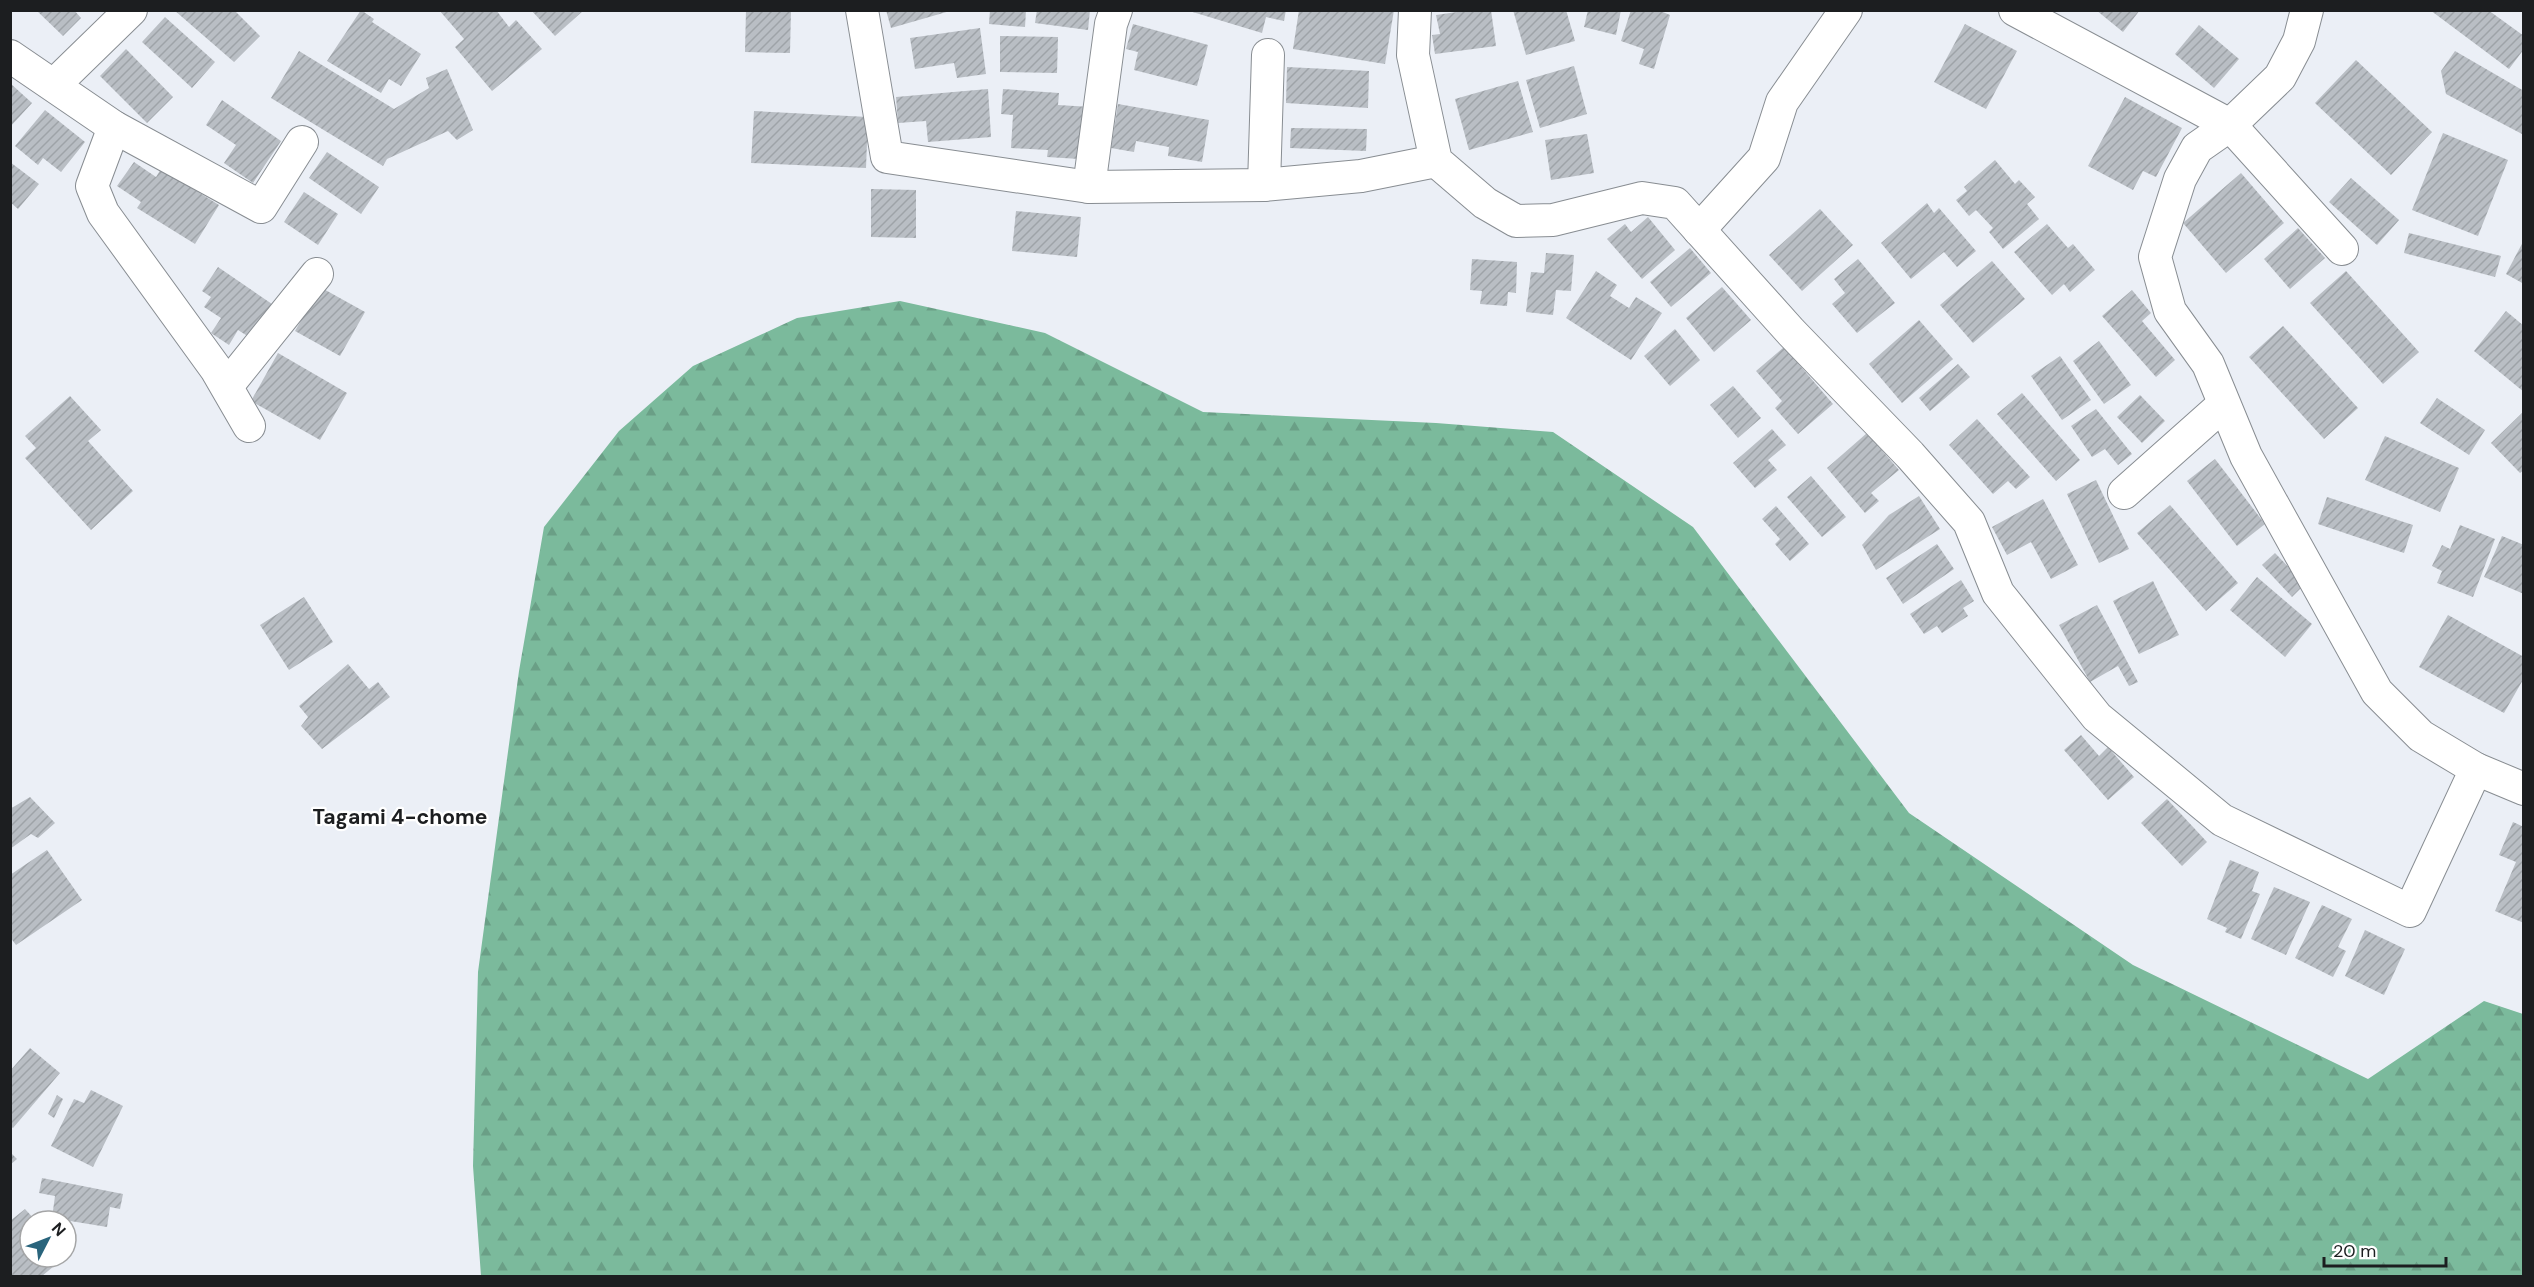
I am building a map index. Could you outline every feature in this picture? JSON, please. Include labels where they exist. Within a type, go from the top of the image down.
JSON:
[{"type":"street","points":[[54,85],[130,10]]},
{"type":"street","points":[[862,10],[887,157],[1089,187],[1264,185],[1361,176],[1436,161]]},
{"type":"street","points":[[1089,187],[1111,24],[1116,10]]},
{"type":"street","points":[[1415,10],[1413,55],[1436,161],[1485,203],[1516,221],[1553,219],[1642,198],[1675,204],[1969,522],[1998,593],[2097,717],[2222,820],[2410,911],[2476,769]]},
{"type":"street","points":[[1699,230],[1764,158],[1782,102],[1846,10]]},
{"type":"street","points":[[2015,10],[2230,125],[2342,249]]},
{"type":"street","points":[[2307,10],[2299,41],[2280,77],[2230,125],[2197,148],[2180,178],[2155,257],[2170,311],[2208,364],[2246,456],[2376,692],[2421,736],[2476,769],[2523,789]]},
{"type":"street","points":[[1264,185],[1268,55]]},
{"type":"street","points":[[10,56],[114,127],[261,207],[302,142]]},
{"type":"street","points":[[114,127],[92,186],[103,213],[226,386],[249,426]]},
{"type":"street","points":[[226,386],[317,274]]},
{"type":"street","points":[[2124,493],[2223,405]]},
{"type":"green space","points":[[900,301],[1045,333],[1203,412],[1436,423],[1553,432],[1693,527],[1909,813],[2133,965],[2368,1079],[2484,1001],[2523,1014],[2523,1276],[481,1276],[473,1166],[478,972],[519,671],[544,527],[619,431],[693,366],[797,318]]},
{"type":"building","points":[[36,10],[74,10],[81,18],[63,36]]},
{"type":"building","points":[[174,10],[234,10],[260,36],[234,62]]},
{"type":"building","points":[[361,10],[374,19],[372,22],[421,54],[401,86],[389,79],[381,93],[327,61]]},
{"type":"building","points":[[439,10],[496,10],[509,27],[516,20],[542,49],[492,91],[455,47],[464,39]]},
{"type":"building","points":[[531,10],[584,10],[555,36]]},
{"type":"building","points":[[746,10],[791,10],[790,53],[745,52]]},
{"type":"building","points":[[886,10],[950,10],[950,11],[891,28]]},
{"type":"building","points":[[990,10],[1026,10],[1025,27],[989,24]]},
{"type":"building","points":[[1037,10],[1090,10],[1088,30],[1035,23]]},
{"type":"building","points":[[1186,10],[1286,10],[1284,21],[1266,17],[1262,33]]},
{"type":"building","points":[[1299,10],[1394,10],[1385,64],[1293,49]]},
{"type":"building","points":[[1471,10],[1491,10],[1496,46],[1435,54],[1432,35],[1440,34],[1436,15]]},
{"type":"building","points":[[1513,10],[1566,10],[1575,41],[1526,55]]},
{"type":"building","points":[[1588,10],[1621,10],[1616,35],[1584,27]]},
{"type":"building","points":[[1631,10],[1658,10],[1670,15],[1654,69],[1639,64],[1644,49],[1621,41]]},
{"type":"building","points":[[2096,10],[2140,10],[2123,32]]},
{"type":"building","points":[[2430,10],[2488,10],[2524,36],[2524,49],[2509,69]]},
{"type":"building","points":[[165,17],[215,62],[192,88],[142,42]]},
{"type":"building","points":[[1133,24],[1208,45],[1197,86],[1134,70],[1138,52],[1126,49]]},
{"type":"building","points":[[1965,24],[2017,51],[1986,109],[1934,82]]},
{"type":"building","points":[[2199,25],[2239,59],[2214,88],[2175,54]]},
{"type":"building","points":[[980,28],[986,74],[957,78],[954,63],[915,69],[910,38]]},
{"type":"building","points":[[1000,36],[1058,37],[1057,73],[1000,72]]},
{"type":"building","points":[[126,49],[173,97],[147,123],[100,76]]},
{"type":"building","points":[[299,51],[394,109],[429,88],[426,78],[447,69],[473,130],[457,140],[448,131],[387,159],[383,166],[271,98]]},
{"type":"building","points":[[2455,51],[2524,91],[2522,134],[2446,94],[2441,71]]},
{"type":"building","points":[[2356,60],[2432,132],[2391,175],[2315,103]]},
{"type":"building","points":[[1574,66],[1587,114],[1540,128],[1526,80]]},
{"type":"building","points":[[1287,67],[1369,71],[1368,108],[1286,103]]},
{"type":"building","points":[[1518,81],[1533,132],[1469,150],[1455,99]]},
{"type":"building","points":[[10,83],[32,103],[10,127]]},
{"type":"building","points":[[988,89],[991,137],[928,142],[926,121],[898,123],[896,97]]},
{"type":"building","points":[[1003,89],[1059,93],[1058,105],[1091,107],[1079,159],[1047,157],[1048,150],[1011,148],[1013,115],[1001,114]]},
{"type":"building","points":[[2125,97],[2182,128],[2156,177],[2143,171],[2133,190],[2088,166]]},
{"type":"building","points":[[222,100],[281,141],[253,183],[224,163],[236,145],[206,125]]},
{"type":"building","points":[[1118,104],[1209,120],[1202,162],[1168,156],[1169,147],[1136,141],[1134,152],[1111,148]]},
{"type":"building","points":[[45,110],[85,142],[61,172],[43,158],[38,165],[15,146]]},
{"type":"building","points":[[754,111],[868,117],[866,168],[751,163]]},
{"type":"building","points":[[1291,128],[1367,129],[1366,151],[1290,148]]},
{"type":"building","points":[[2443,133],[2508,160],[2478,236],[2412,210]]},
{"type":"building","points":[[1587,134],[1594,173],[1551,180],[1545,140]]},
{"type":"building","points":[[327,152],[379,187],[361,214],[309,178]]},
{"type":"building","points":[[1995,160],[2015,184],[2019,180],[2035,197],[2027,204],[2039,219],[2003,249],[1989,232],[1993,228],[1976,210],[1969,216],[1956,200],[1967,191],[1964,187]]},
{"type":"building","points":[[10,162],[39,184],[18,209],[10,202]]},
{"type":"building","points":[[134,162],[156,177],[161,169],[219,205],[195,244],[137,208],[141,202],[117,186]]},
{"type":"building","points":[[2241,173],[2284,223],[2226,273],[2183,223]]},
{"type":"building","points":[[2351,178],[2399,220],[2377,245],[2329,202]]},
{"type":"building","points":[[871,189],[916,190],[916,238],[871,237]]},
{"type":"building","points":[[304,192],[338,214],[318,245],[284,222]]},
{"type":"building","points":[[1927,203],[1934,213],[1939,208],[1976,251],[1957,267],[1944,252],[1911,279],[1881,243]]},
{"type":"building","points":[[1820,209],[1853,245],[1802,291],[1769,255]]},
{"type":"building","points":[[1016,211],[1081,217],[1077,257],[1012,251]]},
{"type":"building","points":[[1648,217],[1675,250],[1642,279],[1607,239],[1625,224],[1631,232]]},
{"type":"building","points":[[2047,224],[2068,248],[2073,244],[2095,270],[2070,292],[2064,284],[2052,295],[2014,252]]},
{"type":"building","points":[[2298,228],[2325,258],[2290,289],[2264,259]]},
{"type":"building","points":[[2409,233],[2501,256],[2495,277],[2404,253]]},
{"type":"building","points":[[2524,240],[2524,284],[2506,274]]},
{"type":"building","points":[[1690,248],[1711,273],[1671,307],[1650,282]]},
{"type":"building","points":[[1546,253],[1574,255],[1571,291],[1556,290],[1553,315],[1526,312],[1531,272],[1544,273]]},
{"type":"building","points":[[1472,259],[1517,262],[1516,293],[1508,292],[1507,306],[1480,304],[1482,291],[1470,290]]},
{"type":"building","points":[[1858,259],[1895,303],[1857,333],[1832,304],[1845,293],[1834,279]]},
{"type":"building","points":[[1992,261],[2025,299],[1973,343],[1940,305]]},
{"type":"building","points":[[218,267],[272,304],[249,337],[238,330],[229,345],[211,333],[221,318],[204,307],[211,297],[202,291]]},
{"type":"building","points":[[1596,271],[1617,285],[1610,296],[1629,308],[1636,297],[1662,313],[1631,360],[1566,318]]},
{"type":"building","points":[[2346,271],[2419,352],[2383,384],[2310,303]]},
{"type":"building","points":[[320,287],[365,312],[340,356],[295,331]]},
{"type":"building","points":[[1722,287],[1751,320],[1714,352],[1686,318]]},
{"type":"building","points":[[2132,290],[2151,313],[2142,321],[2175,360],[2156,377],[2102,316]]},
{"type":"building","points":[[2506,311],[2524,326],[2524,392],[2474,351]]},
{"type":"building","points":[[1919,320],[1953,359],[1902,403],[1869,364]]},
{"type":"building","points":[[2283,326],[2358,408],[2324,439],[2249,357]]},
{"type":"building","points":[[1675,329],[1700,360],[1670,386],[1644,356]]},
{"type":"building","points":[[2099,341],[2131,385],[2104,404],[2073,361]]},
{"type":"building","points":[[1784,347],[1833,404],[1798,434],[1775,408],[1782,401],[1756,371]]},
{"type":"building","points":[[278,353],[347,393],[320,440],[251,401]]},
{"type":"building","points":[[2060,356],[2091,400],[2062,420],[2031,376]]},
{"type":"building","points":[[1958,364],[1970,377],[1930,411],[1919,398]]},
{"type":"building","points":[[1733,386],[1761,418],[1738,438],[1710,405]]},
{"type":"building","points":[[2022,393],[2080,460],[2056,481],[1997,414]]},
{"type":"building","points":[[2140,395],[2165,421],[2142,443],[2117,417]]},
{"type":"building","points":[[70,396],[101,430],[88,441],[133,491],[91,530],[25,458],[36,448],[25,436]]},
{"type":"building","points":[[2437,398],[2485,430],[2469,455],[2420,423]]},
{"type":"building","points":[[2096,409],[2132,454],[2118,465],[2105,449],[2092,457],[2071,426]]},
{"type":"building","points":[[2524,411],[2524,470],[2520,473],[2491,443]]},
{"type":"building","points":[[1977,419],[2030,477],[2016,489],[2008,481],[1993,494],[1949,445]]},
{"type":"building","points":[[1772,429],[1786,445],[1768,460],[1777,470],[1755,488],[1733,463]]},
{"type":"building","points":[[1867,433],[1899,470],[1871,493],[1879,501],[1865,513],[1827,468]]},
{"type":"building","points":[[2385,436],[2459,468],[2440,512],[2365,480]]},
{"type":"building","points":[[2215,459],[2265,524],[2237,546],[2187,481]]},
{"type":"building","points":[[1811,476],[1846,517],[1822,537],[1787,497]]},
{"type":"building","points":[[2096,480],[2129,549],[2099,563],[2067,494]]},
{"type":"building","points":[[1919,496],[1940,529],[1876,570],[1862,545],[1889,515]]},
{"type":"building","points":[[2327,497],[2413,525],[2404,553],[2318,524]]},
{"type":"building","points":[[2043,499],[2078,565],[2051,579],[2031,542],[2007,555],[1992,527]]},
{"type":"building","points":[[2170,505],[2238,583],[2206,611],[2137,533]]},
{"type":"building","points":[[1776,506],[1809,544],[1790,561],[1775,544],[1780,539],[1762,519]]},
{"type":"building","points":[[2460,525],[2495,539],[2473,597],[2437,583],[2442,571],[2432,566],[2442,545],[2450,549]]},
{"type":"building","points":[[2502,536],[2524,545],[2524,594],[2484,577]]},
{"type":"building","points":[[1937,544],[1954,569],[1903,604],[1886,578]]},
{"type":"building","points":[[2275,553],[2305,584],[2292,597],[2262,565]]},
{"type":"building","points":[[2257,577],[2312,624],[2285,657],[2230,610]]},
{"type":"building","points":[[1961,580],[1974,601],[1963,608],[1968,616],[1942,633],[1937,626],[1924,634],[1910,614]]},
{"type":"building","points":[[2153,581],[2179,635],[2139,654],[2113,601]]},
{"type":"building","points":[[304,597],[333,642],[289,670],[260,625]]},
{"type":"building","points":[[2097,605],[2138,682],[2129,686],[2118,666],[2090,682],[2059,625]]},
{"type":"building","points":[[2448,615],[2524,657],[2524,678],[2504,713],[2419,667]]},
{"type":"building","points":[[348,664],[369,689],[378,682],[390,697],[322,749],[301,726],[308,717],[299,706]]},
{"type":"building","points":[[2081,735],[2099,756],[2108,747],[2134,777],[2108,800],[2064,750]]},
{"type":"building","points":[[30,797],[55,823],[38,838],[31,834],[10,849],[10,809]]},
{"type":"building","points":[[2167,799],[2207,842],[2182,866],[2141,823]]},
{"type":"building","points":[[2513,822],[2524,827],[2524,923],[2495,911],[2516,862],[2499,855]]},
{"type":"building","points":[[47,850],[82,900],[16,945],[10,937],[10,875]]},
{"type":"building","points":[[2230,860],[2259,872],[2252,891],[2260,894],[2241,939],[2225,932],[2227,928],[2207,919]]},
{"type":"building","points":[[2274,887],[2310,902],[2286,955],[2251,939]]},
{"type":"building","points":[[2322,905],[2352,919],[2338,947],[2346,951],[2333,977],[2295,958]]},
{"type":"building","points":[[2365,930],[2405,949],[2384,995],[2345,976]]},
{"type":"building","points":[[30,1048],[60,1073],[13,1128],[10,1126],[10,1071]]},
{"type":"building","points":[[91,1090],[123,1106],[93,1167],[51,1146],[74,1099],[84,1103]]},
{"type":"building","points":[[57,1095],[63,1099],[54,1118],[48,1114]]},
{"type":"building","points":[[10,1152],[17,1159],[10,1165]]},
{"type":"building","points":[[42,1178],[123,1194],[120,1209],[110,1207],[107,1227],[78,1222],[78,1209],[53,1209],[55,1196],[39,1193]]},
{"type":"building","points":[[18,1215],[18,1269],[50,1269],[42,1276],[10,1275],[10,1221]]},
{"type":"district","name":"Tagami 4-chome","points":[[400,817]]}]
